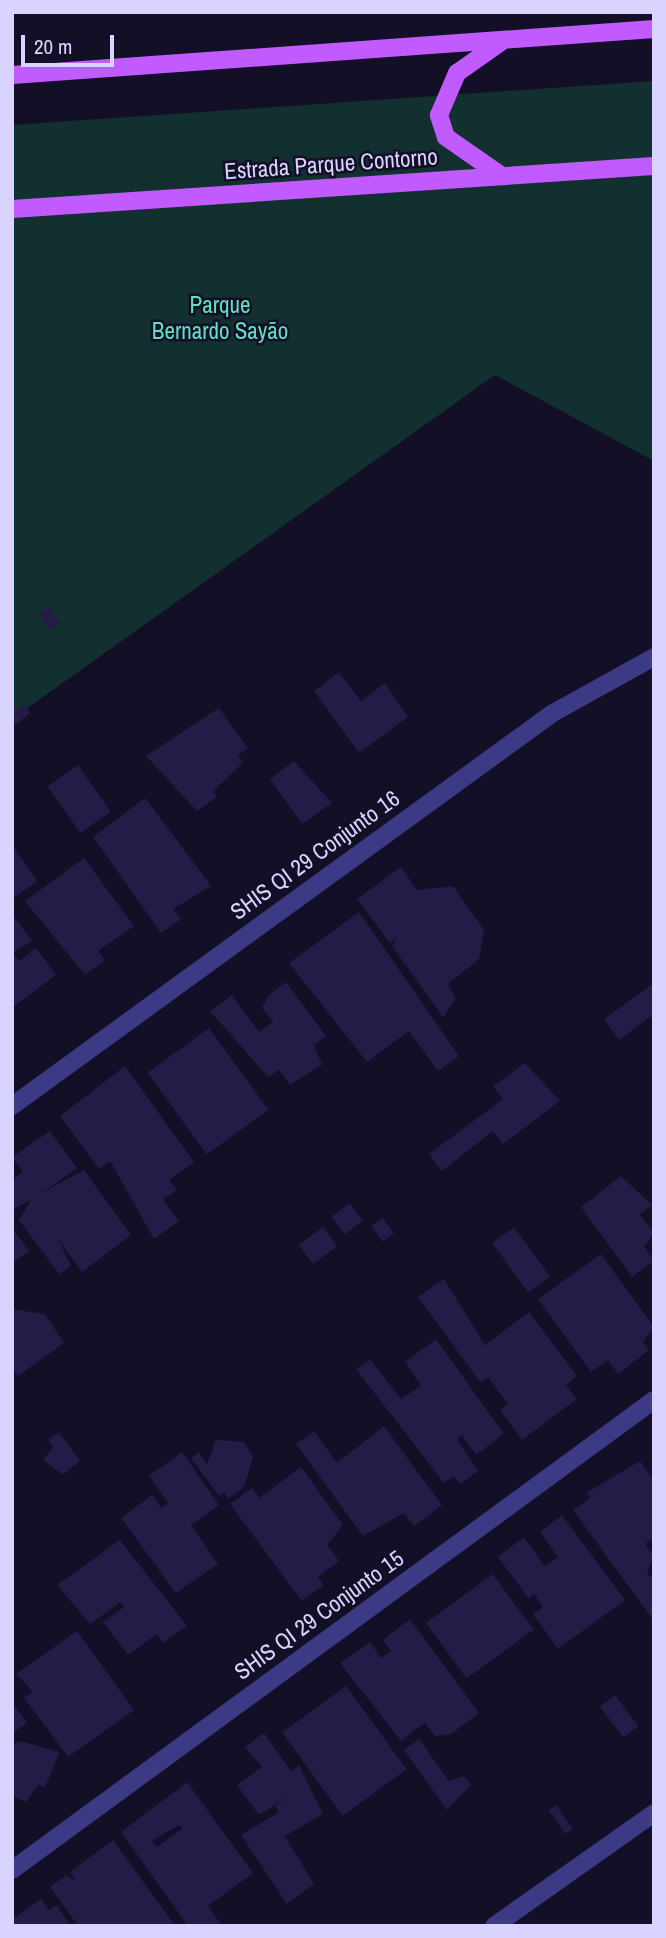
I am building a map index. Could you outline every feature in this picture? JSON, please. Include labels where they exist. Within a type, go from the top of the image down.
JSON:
[{"type":"main road","points":[[12,75],[654,29]]},
{"type":"main road","points":[[504,40],[457,73],[439,115],[446,137],[465,156],[506,176]]},
{"type":"main road","name":"Estrada Parque Contorno","points":[[12,209],[654,166]]},
{"type":"street","name":"SHIS QI 29 Conjunto 16","points":[[12,1106],[553,713],[654,657]]},
{"type":"street","name":"SHIS QI 29 Conjunto 15","points":[[12,1870],[654,1400]]},
{"type":"street","points":[[495,1926],[654,1813]]},
{"type":"green space","name":"Parque Bernardo Sayão","points":[[654,81],[654,461],[495,375],[12,719],[12,125]]},
{"type":"building","points":[[48,606],[60,622],[50,629],[38,613]]},
{"type":"building","points":[[339,672],[361,701],[385,683],[408,717],[359,753],[314,691]]},
{"type":"building","points":[[24,704],[30,713],[15,725],[12,714]]},
{"type":"building","points":[[219,708],[248,748],[238,755],[243,763],[213,791],[217,797],[197,811],[146,756]]},
{"type":"building","points":[[294,761],[332,803],[302,824],[270,779]]},
{"type":"building","points":[[78,765],[111,812],[80,833],[48,786]]},
{"type":"building","points":[[145,798],[211,886],[173,909],[181,919],[161,933],[93,837]]},
{"type":"building","points":[[12,845],[37,881],[14,898],[12,895]]},
{"type":"building","points":[[84,858],[134,926],[98,951],[105,960],[85,975],[25,901]]},
{"type":"building","points":[[401,867],[417,890],[453,886],[484,930],[479,959],[448,984],[456,999],[443,1017],[392,946],[397,938],[390,943],[357,899]]},
{"type":"building","points":[[359,912],[459,1056],[438,1071],[409,1031],[367,1062],[289,963]]},
{"type":"building","points":[[12,914],[32,941],[13,953],[19,961],[36,948],[56,975],[12,1008]]},
{"type":"building","points":[[286,982],[326,1036],[314,1045],[322,1065],[290,1085],[279,1070],[268,1077],[210,1011],[232,995],[259,1032],[273,1022],[262,1008],[269,995]]},
{"type":"building","points":[[654,983],[654,1014],[619,1040],[604,1019]]},
{"type":"building","points":[[209,1028],[268,1110],[207,1154],[148,1073]]},
{"type":"building","points":[[525,1063],[560,1101],[503,1144],[493,1131],[442,1171],[429,1154],[503,1099],[493,1086]]},
{"type":"building","points":[[125,1066],[194,1162],[169,1180],[177,1190],[163,1199],[179,1221],[154,1239],[110,1161],[99,1169],[60,1116]]},
{"type":"building","points":[[50,1131],[77,1168],[42,1193],[84,1170],[131,1235],[82,1272],[58,1239],[71,1266],[59,1274],[19,1220],[31,1200],[12,1210],[12,1180],[23,1172],[12,1157]]},
{"type":"building","points":[[621,1176],[652,1205],[640,1214],[654,1233],[644,1247],[654,1260],[632,1277],[581,1207]]},
{"type":"building","points":[[350,1203],[363,1221],[344,1234],[331,1217]]},
{"type":"building","points":[[383,1218],[394,1234],[382,1242],[372,1226]]},
{"type":"building","points":[[323,1227],[337,1246],[313,1264],[299,1245]]},
{"type":"building","points":[[514,1227],[550,1276],[528,1292],[492,1243]]},
{"type":"building","points":[[12,1228],[29,1251],[12,1263]]},
{"type":"building","points":[[601,1254],[654,1327],[643,1342],[649,1350],[618,1374],[608,1360],[591,1372],[538,1299]]},
{"type":"building","points":[[444,1279],[485,1345],[529,1312],[577,1376],[566,1385],[577,1399],[522,1440],[500,1410],[508,1404],[488,1377],[480,1382],[418,1297]]},
{"type":"building","points":[[12,1309],[45,1314],[64,1343],[18,1376],[12,1368]]},
{"type":"building","points":[[436,1339],[504,1434],[476,1455],[462,1435],[457,1439],[478,1471],[460,1484],[454,1476],[444,1483],[356,1369],[370,1359],[401,1399],[421,1385],[405,1362]]},
{"type":"building","points":[[384,1426],[442,1505],[414,1526],[404,1513],[363,1536],[296,1444],[314,1431],[337,1463]]},
{"type":"building","points":[[59,1432],[80,1461],[63,1475],[43,1460],[53,1447],[48,1440]]},
{"type":"building","points":[[216,1440],[244,1442],[253,1457],[244,1487],[228,1499],[224,1492],[219,1496],[191,1458],[199,1452],[207,1464]]},
{"type":"building","points":[[182,1452],[219,1505],[191,1525],[218,1564],[176,1593],[121,1518],[152,1495],[161,1508],[168,1503],[149,1476]]},
{"type":"building","points":[[640,1461],[654,1481],[654,1538],[645,1544],[654,1556],[647,1572],[654,1581],[654,1621],[573,1510],[590,1498],[586,1493]]},
{"type":"building","points":[[301,1467],[343,1525],[327,1545],[339,1561],[318,1577],[324,1585],[302,1601],[230,1504],[252,1488],[259,1498]]},
{"type":"building","points":[[562,1515],[625,1600],[558,1649],[533,1614],[543,1607],[534,1594],[529,1599],[498,1557],[524,1537],[545,1567],[558,1557],[540,1532]]},
{"type":"building","points":[[120,1540],[187,1626],[163,1643],[157,1634],[128,1655],[103,1622],[124,1607],[121,1602],[90,1624],[57,1585]]},
{"type":"building","points":[[493,1574],[534,1630],[466,1679],[426,1623]]},
{"type":"building","points":[[410,1619],[479,1713],[451,1734],[435,1736],[425,1723],[401,1741],[340,1663],[370,1642],[381,1658],[391,1651],[383,1640]]},
{"type":"building","points":[[77,1631],[134,1710],[68,1757],[24,1698],[33,1692],[16,1674]]},
{"type":"building","points":[[346,1686],[407,1769],[343,1816],[282,1732]]},
{"type":"building","points":[[615,1695],[638,1726],[623,1738],[600,1706]]},
{"type":"building","points":[[12,1702],[27,1723],[12,1733]]},
{"type":"building","points":[[264,1733],[291,1771],[299,1765],[323,1814],[285,1836],[314,1884],[287,1904],[241,1835],[279,1812],[275,1806],[293,1793],[259,1815],[237,1785],[262,1767],[245,1747]]},
{"type":"building","points":[[419,1739],[449,1781],[464,1776],[471,1785],[447,1810],[404,1750]]},
{"type":"building","points":[[21,1741],[60,1752],[45,1787],[38,1785],[26,1802],[14,1797],[12,1802],[12,1744]]},
{"type":"building","points":[[187,1782],[253,1873],[208,1906],[222,1926],[188,1926],[121,1832]],"holes":[[[179,1825],[182,1829],[157,1847],[152,1841]]]},
{"type":"building","points":[[556,1805],[573,1829],[565,1834],[549,1810]]},
{"type":"building","points":[[113,1840],[174,1924],[172,1926],[78,1926],[50,1887],[66,1875],[76,1881],[70,1872]]},
{"type":"building","points":[[41,1899],[49,1910],[56,1905],[71,1926],[12,1926],[12,1914],[16,1917]]}]
